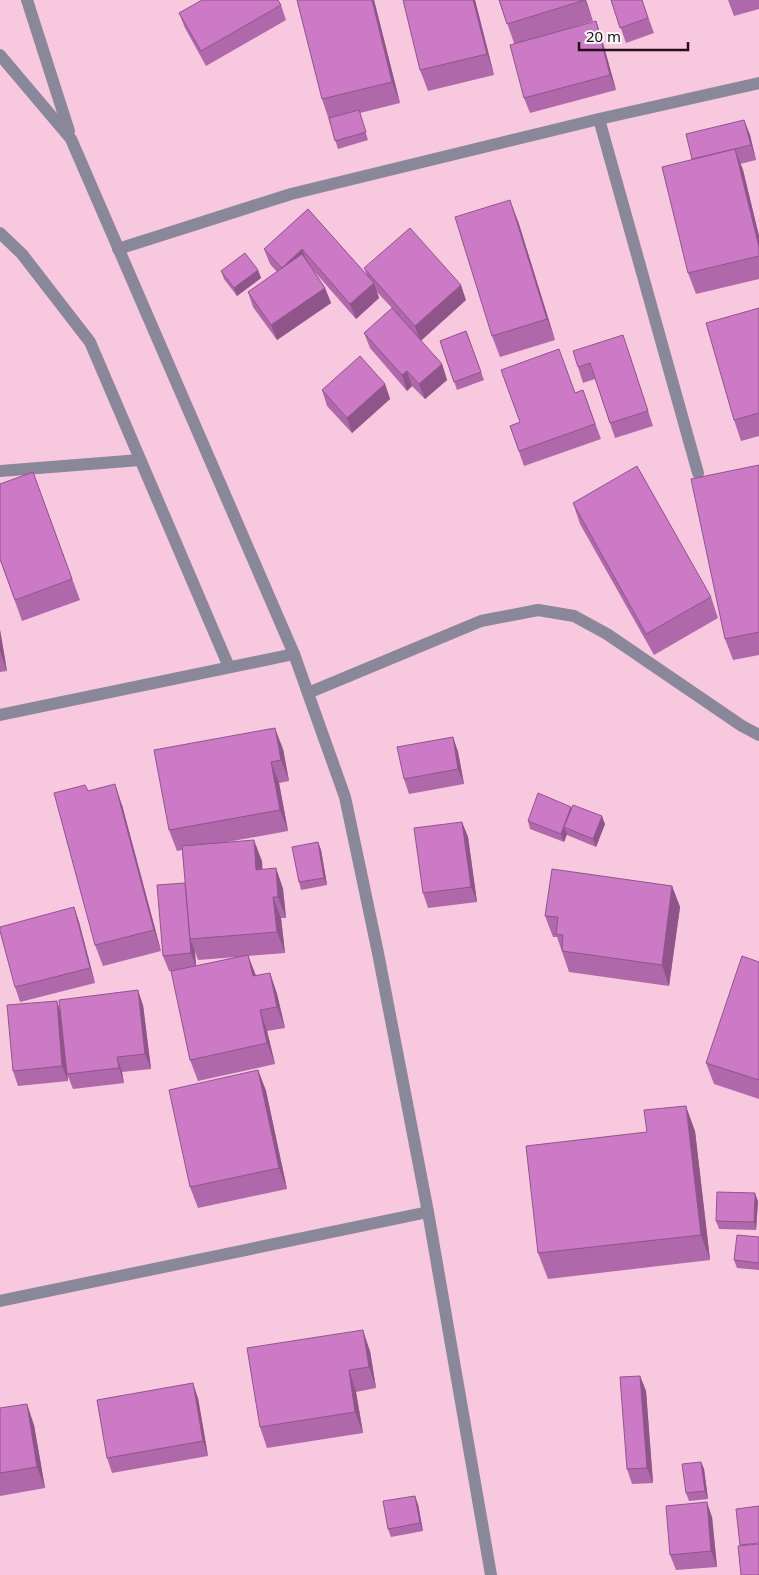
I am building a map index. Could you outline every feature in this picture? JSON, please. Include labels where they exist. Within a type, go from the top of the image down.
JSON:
[{"type":"street","points":[[26,0],[71,138],[294,654],[345,797],[378,953],[428,1212],[491,1575]]},
{"type":"street","points":[[0,55],[71,138]]},
{"type":"street","points":[[118,248],[291,194],[599,119],[759,83]]},
{"type":"street","points":[[599,119],[698,472]]},
{"type":"street","points":[[0,233],[22,254],[90,342],[229,668]]},
{"type":"street","points":[[0,471],[140,460]]},
{"type":"street","points":[[308,693],[481,621],[538,610],[574,616],[607,634],[742,726],[759,735]]},
{"type":"street","points":[[0,715],[294,654]]},
{"type":"street","points":[[0,1301],[428,1212]]},
{"type":"building","points":[[202,0],[278,0],[281,5],[201,51],[179,13]]},
{"type":"building","points":[[297,0],[372,0],[392,82],[322,99]]},
{"type":"building","points":[[403,0],[473,0],[487,54],[420,70]]},
{"type":"building","points":[[499,0],[585,0],[507,24]]},
{"type":"building","points":[[611,0],[642,0],[648,18],[620,28]]},
{"type":"building","points":[[596,21],[610,75],[524,98],[510,45]]},
{"type":"building","points":[[359,110],[366,132],[335,141],[329,118]]},
{"type":"building","points":[[744,120],[751,145],[692,159],[686,134]]},
{"type":"building","points":[[735,149],[759,247],[759,256],[688,273],[662,167]]},
{"type":"building","points":[[510,200],[547,319],[492,336],[455,217]]},
{"type":"building","points":[[308,209],[374,283],[350,304],[302,249],[282,268],[264,249]]},
{"type":"building","points":[[410,228],[461,285],[415,326],[364,268]]},
{"type":"building","points":[[245,253],[258,270],[234,288],[221,271]]},
{"type":"building","points":[[302,254],[325,288],[271,325],[248,292]]},
{"type":"building","points":[[392,308],[442,364],[419,384],[407,371],[402,375],[364,333]]},
{"type":"building","points":[[759,308],[759,413],[734,420],[706,323]]},
{"type":"building","points":[[466,331],[481,372],[454,382],[440,341]]},
{"type":"building","points":[[623,335],[648,411],[610,423],[590,363],[578,367],[573,351]]},
{"type":"building","points":[[559,349],[575,393],[583,390],[595,424],[519,451],[510,426],[520,422],[501,370]]},
{"type":"building","points":[[360,356],[385,384],[347,418],[322,390]]},
{"type":"building","points":[[759,465],[759,632],[725,639],[691,479]]},
{"type":"building","points":[[637,466],[711,597],[646,634],[573,503]]},
{"type":"building","points":[[33,472],[72,579],[15,600],[0,559],[0,484]]},
{"type":"building","points":[[275,728],[281,760],[271,762],[280,810],[169,830],[154,750]]},
{"type":"building","points":[[453,737],[458,769],[404,779],[397,747]]},
{"type":"building","points":[[115,784],[154,930],[95,945],[54,793],[85,785],[88,791]]},
{"type":"building","points":[[538,793],[571,807],[561,834],[528,821]]},
{"type":"building","points":[[573,805],[602,816],[593,839],[564,827]]},
{"type":"building","points":[[462,822],[471,887],[423,893],[414,828]]},
{"type":"building","points":[[254,840],[256,870],[276,868],[278,897],[273,897],[277,932],[190,939],[182,846]]},
{"type":"building","points":[[318,842],[324,878],[299,882],[292,847]]},
{"type":"building","points":[[552,869],[672,886],[662,965],[562,951],[563,935],[556,934],[558,917],[545,916]]},
{"type":"building","points":[[185,883],[191,953],[163,956],[157,885]]},
{"type":"building","points":[[74,907],[90,968],[15,987],[0,927]]},
{"type":"building","points":[[248,955],[253,976],[270,973],[277,1007],[260,1010],[267,1043],[190,1060],[171,971]]},
{"type":"building","points":[[742,956],[759,962],[759,1080],[706,1063]]},
{"type":"building","points":[[138,990],[145,1054],[117,1057],[119,1068],[67,1074],[59,1000]]},
{"type":"building","points":[[57,1001],[62,1066],[13,1071],[7,1005]]},
{"type":"building","points":[[258,1070],[279,1168],[190,1187],[169,1090]]},
{"type":"building","points":[[686,1106],[701,1235],[538,1253],[526,1146],[647,1132],[644,1110]]},
{"type":"building","points":[[717,1192],[755,1193],[754,1222],[716,1221]]},
{"type":"building","points":[[737,1235],[759,1237],[759,1263],[734,1260]]},
{"type":"building","points":[[363,1330],[369,1367],[349,1370],[355,1412],[260,1427],[247,1348]]},
{"type":"building","points":[[640,1376],[647,1468],[627,1469],[620,1377]]},
{"type":"building","points":[[193,1383],[203,1441],[107,1458],[97,1400]]},
{"type":"building","points":[[27,1404],[37,1467],[0,1473],[0,1408]]},
{"type":"building","points":[[701,1462],[705,1491],[686,1493],[682,1464]]},
{"type":"building","points":[[415,1496],[420,1523],[388,1529],[383,1501]]},
{"type":"building","points":[[707,1502],[711,1551],[670,1555],[666,1506]]},
{"type":"building","points":[[759,1506],[759,1543],[740,1545],[736,1509]]},
{"type":"building","points":[[759,1544],[759,1575],[741,1575],[738,1546]]}]
